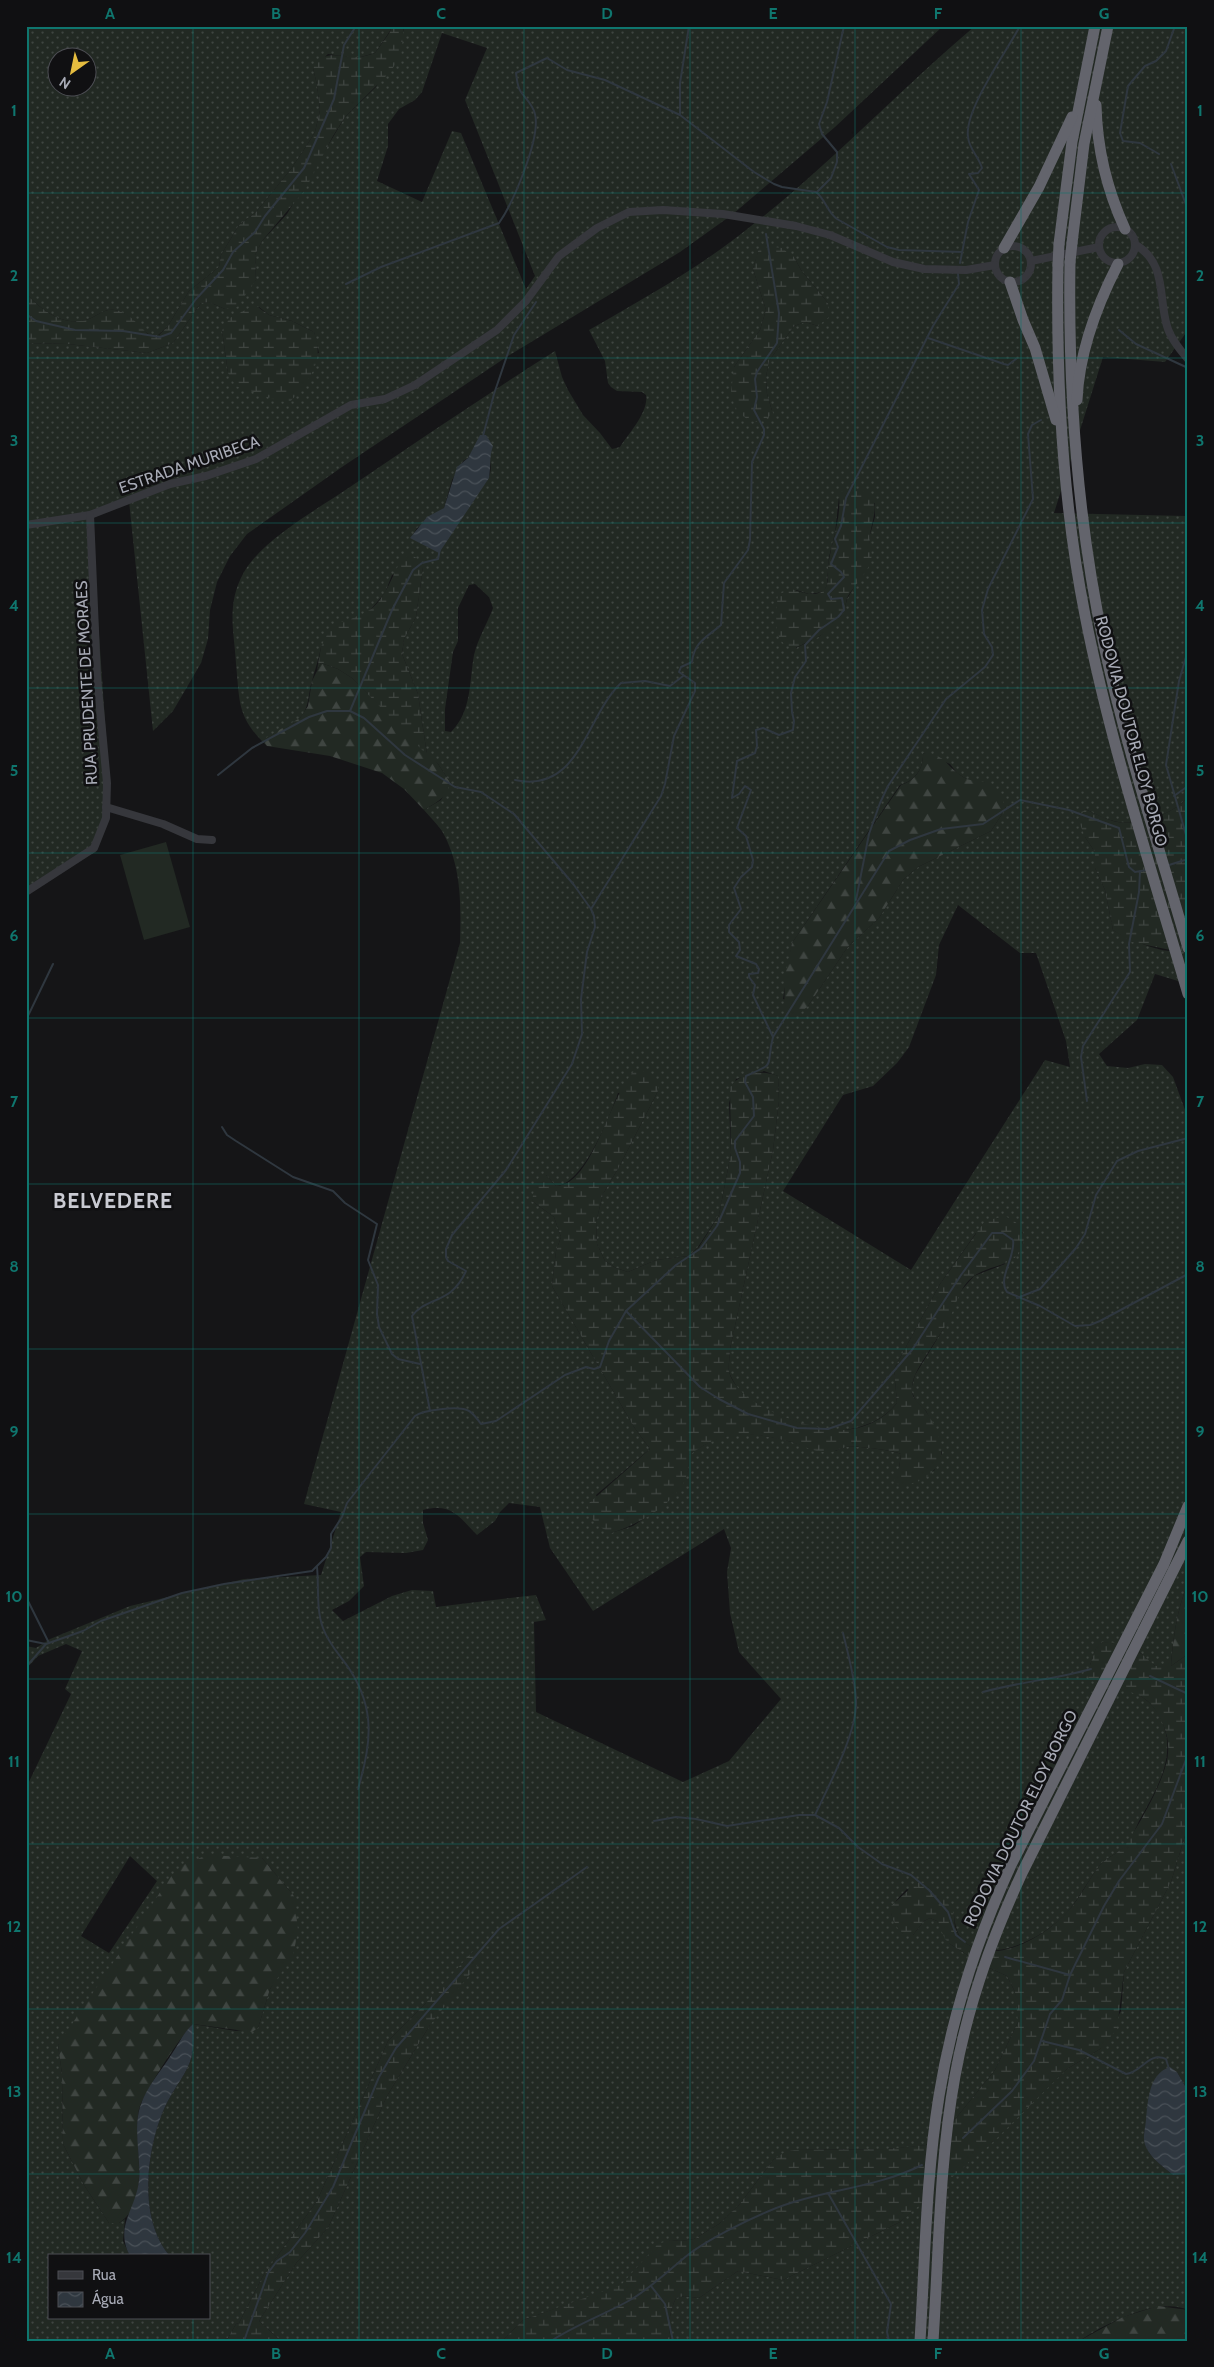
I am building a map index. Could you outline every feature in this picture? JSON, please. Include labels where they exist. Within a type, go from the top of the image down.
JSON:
[{"type":"highway","name":"RODOVIA DOUTOR ELOY BORGO","points":[[1096,26],[1070,150],[1059,244],[1058,373],[1062,442],[1076,562],[1099,681],[1188,994]]},
{"type":"highway","name":"RODOVIA DOUTOR ELOY BORGO","points":[[1108,26],[1084,144],[1070,262],[1070,339],[1074,441],[1086,543],[1104,644],[1127,736],[1188,948]]},
{"type":"highway","points":[[1103,47],[1096,89],[1098,131],[1104,168],[1125,229]]},
{"type":"highway","points":[[1004,248],[1053,159],[1072,116],[1084,77]]},
{"type":"highway","points":[[1074,441],[1084,353],[1109,279],[1118,264]]},
{"type":"highway","points":[[1010,282],[1035,348],[1062,442]]},
{"type":"highway","name":"RODOVIA DOUTOR ELOY BORGO","points":[[920,2341],[935,2121],[948,2049],[966,1978],[991,1909],[1011,1865],[1164,1564],[1188,1506]]},
{"type":"highway","name":"RODOVIA DOUTOR ELOY BORGO","points":[[932,2341],[948,2123],[960,2052],[979,1982],[1003,1914],[1023,1871],[1188,1541]]},
{"type":"street","name":"ESTRADA MURIBECA","points":[[26,525],[90,515],[170,484],[206,476],[256,459],[351,405],[385,399],[414,385],[497,330],[526,301],[560,256],[597,228],[629,212],[663,210],[723,214],[796,226],[830,235],[893,262],[924,269],[966,270],[995,265]]},
{"type":"street","points":[[1136,246],[1130,258],[1118,264],[1105,259],[1099,247],[1101,236],[1108,229],[1118,227],[1125,229],[1133,236],[1136,246],[1144,251],[1158,269],[1167,329],[1188,359]]},
{"type":"street","points":[[1014,246],[1021,247],[1029,254],[1031,261],[1030,271],[1026,277],[1017,282],[1010,282],[998,275],[995,265],[997,255],[1004,248],[1014,246]]},
{"type":"street","points":[[1031,261],[1099,247]]},
{"type":"street","name":"RUA PRUDENTE DE MORAES","points":[[26,892],[94,848],[106,818],[107,783],[98,678],[90,515]]},
{"type":"street","points":[[106,807],[163,824],[197,839],[212,840]]},
{"type":"green space","points":[[26,26],[391,26],[390,31],[375,53],[357,58],[328,54],[313,68],[320,110],[315,132],[291,169],[256,212],[239,225],[221,255],[219,267],[189,291],[168,326],[156,337],[145,332],[127,315],[115,310],[103,311],[86,320],[69,321],[60,319],[38,305],[26,293]]},
{"type":"green space","points":[[391,26],[404,26],[401,56],[390,72],[345,117],[305,190],[262,241],[255,255],[256,280],[237,307],[225,309],[209,302],[201,303],[173,343],[147,353],[68,344],[26,343],[26,293],[45,311],[60,319],[69,321],[86,320],[103,311],[115,310],[125,313],[149,335],[159,335],[168,326],[189,291],[219,267],[221,255],[239,225],[256,212],[291,169],[315,132],[320,110],[313,68],[317,62],[331,55],[360,57],[375,53],[390,32]]},
{"type":"green space","points":[[404,26],[943,26],[835,127],[733,214],[680,252],[508,356],[342,467],[247,534],[230,556],[217,582],[210,610],[208,639],[201,663],[173,711],[153,731],[129,501],[91,519],[108,764],[105,819],[96,852],[62,868],[26,892],[26,343],[68,344],[147,353],[173,343],[201,303],[209,302],[225,309],[256,280],[255,255],[262,241],[287,214],[345,117],[376,87],[404,30]],"holes":[[[442,33],[487,48],[465,100],[535,276],[526,289],[461,133],[452,131],[422,202],[377,181],[388,146],[388,124],[399,109],[415,100],[422,92]],[[259,307],[269,315],[292,321],[314,332],[319,353],[228,373],[222,330]]]},
{"type":"green space","points":[[975,26],[1188,26],[1188,330],[1165,362],[1103,357],[1054,513],[1186,516],[1188,497],[1188,796],[1174,809],[1143,821],[1123,822],[1110,820],[1085,809],[1085,837],[1095,852],[1095,868],[1105,890],[1113,930],[1139,943],[1160,950],[1180,951],[1188,949],[1188,984],[1155,974],[1137,1020],[1099,1054],[1107,1066],[1128,1068],[1145,1064],[1162,1065],[1173,1077],[1188,1118],[1188,1583],[1176,1624],[1171,1666],[1155,1666],[1134,1647],[1103,1642],[1097,1646],[1090,1665],[1116,1686],[1136,1693],[1145,1699],[1159,1714],[1166,1732],[1167,1746],[1163,1771],[1133,1835],[1126,1844],[1100,1865],[1074,1904],[1062,1918],[1028,1941],[1001,1950],[977,1949],[966,1943],[960,1936],[957,1931],[954,1914],[907,1889],[894,1904],[892,1915],[894,1919],[913,1935],[924,1921],[930,1918],[937,1921],[950,1944],[983,1965],[1007,1976],[1015,1992],[1018,2005],[1018,2022],[995,2070],[948,2128],[926,2145],[887,2149],[794,2150],[774,2159],[739,2205],[719,2224],[694,2239],[670,2240],[621,2286],[523,2320],[502,2341],[281,2341],[259,2321],[297,2262],[328,2228],[387,2096],[430,2025],[426,2003],[388,2041],[317,2201],[263,2276],[239,2323],[236,2324],[228,2338],[219,2341],[26,2341],[26,1788],[71,1694],[65,1689],[82,1651],[66,1644],[38,1656],[26,1669],[26,1646],[36,1648],[50,1639],[130,1606],[244,1579],[321,1575],[341,1512],[304,1504],[460,943],[460,900],[457,872],[449,844],[442,831],[424,810],[441,800],[450,782],[438,764],[427,755],[418,694],[402,654],[404,639],[416,617],[423,567],[392,575],[385,593],[371,609],[321,647],[307,705],[303,714],[296,721],[264,742],[267,746],[250,727],[245,718],[240,700],[232,617],[238,584],[253,560],[277,536],[555,351],[562,377],[583,415],[612,449],[620,447],[641,415],[646,402],[646,395],[642,392],[617,391],[611,387],[608,383],[605,361],[589,330],[689,271],[727,244],[776,206]],"holes":[[[759,249],[794,257],[801,270],[828,303],[818,326],[805,322],[794,326],[769,361],[766,377],[767,394],[773,414],[734,367],[760,330],[766,310],[753,269]],[[473,449],[489,456],[491,468],[488,479],[464,503],[411,538],[417,528],[444,508],[452,480],[463,461],[468,458]],[[839,497],[875,503],[875,517],[869,538],[871,558],[847,599],[844,612],[836,623],[820,636],[796,648],[796,590],[809,594],[824,591],[827,585],[829,557],[835,533]],[[475,584],[489,597],[493,608],[474,655],[469,696],[463,715],[451,732],[445,731],[445,709],[453,652],[458,641],[458,608],[469,585]],[[923,753],[950,764],[957,773],[971,782],[984,782],[1006,808],[991,831],[918,867],[903,880],[879,918],[847,948],[808,1006],[783,999],[792,943],[900,785],[914,777],[922,764]],[[958,905],[1020,953],[1036,953],[1066,1041],[1070,1067],[1045,1060],[911,1270],[783,1191],[843,1095],[873,1086],[897,1063],[909,1047],[936,975],[939,945]],[[764,1071],[778,1076],[779,1101],[773,1150],[730,1349],[730,1375],[741,1393],[751,1402],[791,1420],[820,1428],[844,1430],[874,1422],[897,1403],[894,1369],[940,1284],[976,1233],[1005,1264],[974,1276],[960,1292],[947,1323],[915,1375],[911,1390],[916,1401],[926,1411],[935,1429],[942,1453],[934,1471],[899,1468],[901,1454],[882,1450],[845,1447],[835,1451],[827,1451],[760,1435],[736,1434],[713,1440],[689,1455],[688,1471],[658,1509],[633,1526],[611,1533],[596,1495],[650,1449],[634,1427],[552,1286],[556,1251],[561,1237],[554,1217],[532,1201],[546,1175],[556,1186],[566,1183],[576,1174],[594,1148],[618,1093],[658,1091],[603,1194],[596,1222],[597,1244],[605,1261],[616,1268],[628,1272],[656,1260],[689,1256],[698,1247],[719,1215],[731,1153],[729,1103],[736,1079]],[[509,1503],[540,1507],[550,1548],[593,1611],[724,1529],[731,1548],[727,1572],[730,1613],[739,1652],[781,1699],[729,1761],[683,1782],[536,1712],[534,1622],[546,1620],[536,1595],[436,1607],[433,1591],[412,1590],[392,1596],[343,1621],[332,1610],[349,1601],[364,1586],[360,1557],[366,1552],[406,1553],[423,1550],[428,1540],[423,1523],[423,1510],[433,1508],[448,1510],[459,1517],[477,1535],[495,1521],[500,1512]],[[130,1856],[157,1881],[109,1953],[81,1936]],[[262,1858],[294,1896],[276,1979],[270,1989],[258,2028],[236,2031],[193,2024],[194,2039],[190,2061],[164,2109],[153,2144],[150,2164],[148,2184],[153,2224],[160,2241],[169,2254],[210,2254],[210,2320],[48,2320],[48,2254],[129,2254],[123,2241],[125,2219],[119,2223],[109,2223],[84,2185],[63,2144],[62,2074],[58,2045]]]},
{"type":"green space","points":[[759,248],[782,248],[794,257],[801,270],[828,303],[829,317],[818,326],[805,322],[794,326],[769,361],[766,377],[767,394],[773,414],[760,422],[750,421],[736,411],[731,393],[734,367],[760,330],[766,310],[753,269]]},
{"type":"green space","points":[[255,305],[269,315],[292,321],[314,332],[318,352],[314,370],[304,386],[290,402],[279,401],[236,386],[228,373],[222,330],[230,318]]},
{"type":"green space","points":[[848,489],[867,493],[874,502],[875,509],[870,537],[871,557],[869,565],[848,596],[843,615],[835,625],[822,635],[799,646],[787,645],[778,635],[776,609],[778,595],[790,589],[815,594],[825,589],[838,520],[838,493]]},
{"type":"green space","points":[[412,555],[422,562],[423,567],[416,617],[404,639],[402,654],[418,694],[427,755],[352,678],[338,669],[321,663],[317,670],[321,647],[331,626],[357,617],[371,609],[385,592],[403,557]]},
{"type":"green space","points":[[321,663],[338,669],[352,678],[438,764],[450,782],[447,792],[441,799],[424,810],[404,789],[382,773],[330,756],[267,746],[264,742],[267,737],[300,718],[308,706],[312,681]]},
{"type":"green space","points":[[923,753],[941,758],[966,779],[981,781],[992,786],[1003,800],[1006,808],[991,831],[918,867],[903,880],[879,918],[847,948],[808,1006],[797,1016],[784,1012],[785,976],[792,943],[901,785],[918,773],[922,764]]},
{"type":"green space","points":[[1188,796],[1188,949],[1180,952],[1132,942],[1113,930],[1105,890],[1095,868],[1095,852],[1085,837],[1078,819],[1085,809],[1113,821],[1143,821],[1174,809]]},
{"type":"green space","points":[[166,842],[190,927],[144,940],[120,855]]},
{"type":"green space","points":[[636,1069],[654,1078],[659,1084],[658,1091],[603,1194],[596,1222],[597,1244],[605,1261],[616,1268],[628,1272],[656,1260],[689,1256],[699,1247],[719,1215],[731,1153],[730,1087],[746,1075],[765,1073],[778,1076],[779,1101],[773,1150],[730,1349],[729,1367],[729,1372],[735,1384],[746,1396],[776,1414],[826,1429],[848,1430],[872,1423],[886,1414],[897,1403],[894,1369],[940,1284],[985,1221],[1005,1216],[1020,1227],[1024,1237],[1023,1247],[1019,1254],[1006,1263],[981,1272],[969,1280],[961,1291],[948,1322],[921,1365],[912,1384],[913,1396],[925,1410],[934,1425],[940,1441],[941,1458],[938,1465],[924,1478],[912,1483],[897,1484],[892,1476],[899,1468],[901,1454],[897,1453],[852,1447],[831,1452],[820,1452],[793,1442],[760,1435],[736,1435],[713,1441],[689,1455],[688,1471],[684,1482],[668,1502],[646,1518],[611,1533],[598,1525],[592,1518],[588,1504],[650,1449],[634,1427],[552,1286],[556,1251],[561,1237],[554,1217],[532,1201],[535,1185],[540,1175],[546,1175],[556,1186],[569,1182],[581,1171],[591,1155],[617,1097],[626,1081]]},
{"type":"green space","points":[[1188,1583],[1188,1654],[1171,1666],[1176,1624]]},
{"type":"green space","points":[[1103,1642],[1126,1645],[1143,1655],[1155,1666],[1171,1666],[1188,1654],[1188,1826],[1171,1882],[1124,1972],[1117,2029],[1100,2049],[1067,2069],[993,2142],[900,2222],[783,2280],[738,2271],[699,2298],[684,2296],[676,2298],[670,2319],[671,2341],[502,2341],[523,2320],[621,2285],[658,2244],[670,2240],[694,2239],[719,2224],[739,2205],[774,2159],[785,2152],[794,2150],[887,2149],[926,2145],[948,2128],[995,2070],[1018,2022],[1015,1992],[1007,1976],[983,1965],[950,1944],[945,1939],[937,1921],[930,1918],[924,1921],[913,1935],[901,1934],[892,1918],[890,1907],[917,1882],[924,1884],[940,1895],[949,1905],[954,1914],[955,1927],[958,1934],[966,1943],[984,1950],[998,1951],[1008,1949],[1037,1937],[1055,1924],[1073,1905],[1099,1866],[1125,1845],[1158,1787],[1166,1763],[1168,1744],[1161,1720],[1146,1699],[1137,1694],[1099,1684],[1089,1678],[1090,1665],[1097,1645]]},
{"type":"green space","points":[[1188,1826],[1188,2091],[1177,2072],[1151,2111],[1147,2122],[1145,2143],[1155,2160],[1173,2175],[1188,2174],[1188,2310],[1176,2307],[1147,2309],[1117,2320],[1079,2341],[671,2341],[670,2319],[676,2298],[684,2296],[699,2298],[738,2271],[783,2280],[900,2222],[1067,2069],[1100,2049],[1121,2011],[1124,1972],[1171,1882]]},
{"type":"green space","points":[[208,1855],[262,1858],[294,1896],[298,1930],[293,1956],[270,1989],[258,2028],[252,2032],[193,2024],[187,2030],[147,2091],[139,2109],[139,2170],[135,2200],[129,2213],[119,2223],[109,2223],[84,2185],[63,2144],[62,2074],[58,2045],[171,1876],[186,1863]]},
{"type":"green space","points":[[474,1950],[485,1955],[430,2025],[387,2096],[328,2228],[297,2262],[259,2321],[281,2341],[219,2341],[228,2338],[236,2324],[239,2323],[263,2276],[317,2201],[388,2041],[426,2003]]},
{"type":"green space","points":[[1158,2306],[1188,2310],[1188,2341],[1079,2341],[1123,2317]]},
{"type":"water","points":[[480,435],[486,435],[493,446],[489,478],[439,553],[410,538],[427,517],[444,508],[457,467],[468,458]]},
{"type":"water","points":[[193,2024],[193,2051],[186,2070],[164,2109],[158,2126],[153,2144],[148,2184],[153,2224],[160,2241],[169,2254],[129,2254],[124,2236],[127,2218],[139,2180],[137,2125],[140,2107],[150,2086]]},
{"type":"water","points":[[1170,2067],[1177,2072],[1188,2091],[1188,2174],[1173,2175],[1151,2155],[1144,2140],[1150,2089],[1157,2076]]},
{"type":"waterway","points":[[26,314],[36,321],[75,330],[123,331],[160,337],[171,333],[196,299],[223,270],[233,252],[255,232],[265,216],[304,168],[334,99],[344,45],[356,26]]},
{"type":"waterway","points":[[680,115],[680,83],[689,26]]},
{"type":"waterway","points":[[817,192],[831,178],[837,162],[837,152],[822,134],[819,124],[827,102],[844,26]]},
{"type":"waterway","points":[[960,263],[968,222],[979,190],[969,174],[978,173],[982,168],[969,141],[969,126],[979,97],[1020,26]]},
{"type":"waterway","points":[[1159,154],[1140,143],[1123,141],[1120,133],[1128,86],[1145,66],[1156,61],[1166,51],[1175,26]]},
{"type":"waterway","points":[[346,284],[381,267],[499,223],[518,186],[530,154],[536,125],[534,111],[520,90],[516,73],[547,58],[567,70],[605,80],[680,115],[754,172],[782,187],[816,192],[837,219],[887,247],[899,250],[962,252]]},
{"type":"waterway","points":[[1171,164],[1188,210]]},
{"type":"waterway","points":[[591,909],[661,796],[674,736],[695,691],[695,683],[679,672],[681,667],[692,662],[698,645],[721,625],[724,583],[748,550],[750,540],[752,462],[764,435],[764,429],[754,410],[757,397],[755,379],[757,372],[777,343],[779,313],[766,234]]},
{"type":"waterway","points":[[773,1037],[753,995],[755,985],[749,977],[749,974],[758,973],[759,969],[756,964],[736,956],[740,950],[739,942],[729,932],[729,925],[741,909],[734,888],[741,877],[752,867],[753,860],[746,836],[737,828],[751,790],[745,786],[739,794],[732,798],[737,761],[755,753],[757,746],[756,730],[763,728],[779,735],[793,730],[791,693],[795,677],[806,661],[805,645],[819,630],[838,617],[844,610],[842,598],[831,599],[828,594],[844,577],[831,564],[838,547],[835,539],[841,526],[846,498],[933,326],[959,284],[958,274]]},
{"type":"waterway","points":[[483,436],[494,394],[514,335],[536,302]]},
{"type":"waterway","points":[[1119,330],[1136,344],[1188,368]]},
{"type":"waterway","points":[[928,338],[1008,365],[1016,359]]},
{"type":"waterway","points":[[856,900],[869,834],[888,786],[946,699],[985,667],[993,655],[992,647],[984,634],[982,610],[988,589],[1033,499],[1028,434],[1032,425],[1041,420]]},
{"type":"waterway","points":[[350,711],[392,610],[413,570],[422,563],[438,559],[440,549]]},
{"type":"waterway","points":[[1188,650],[1179,681],[1166,765],[1188,842]]},
{"type":"waterway","points":[[515,780],[537,781],[554,776],[568,764],[579,750],[598,714],[621,683],[645,681],[670,686],[683,676]]},
{"type":"waterway","points":[[218,775],[252,748],[309,717],[327,711],[350,711],[364,718],[405,755],[455,787],[481,792],[514,814],[574,885],[594,916],[595,927],[587,952],[581,999],[582,1034],[572,1064],[506,1170],[452,1235],[446,1249],[446,1257],[448,1261],[466,1271],[460,1282],[446,1295],[425,1305],[412,1316],[430,1411]]},
{"type":"waterway","points":[[1174,796],[1188,786]]},
{"type":"waterway","points":[[26,1667],[46,1644],[83,1631],[101,1621],[182,1593],[224,1584],[312,1571],[326,1557],[331,1548],[331,1534],[342,1517],[347,1503],[415,1416],[432,1410],[456,1408],[469,1411],[481,1424],[496,1421],[565,1375],[586,1367],[594,1369],[600,1367],[609,1341],[626,1311],[676,1265],[700,1249],[717,1226],[740,1173],[740,1162],[735,1148],[735,1141],[754,1116],[753,1097],[745,1082],[746,1076],[763,1068],[768,1063],[773,1037],[889,851],[910,840],[941,829],[983,824],[1020,800],[1069,810],[1119,828],[1129,867],[1135,872],[1147,870]]},
{"type":"waterway","points":[[1169,865],[1188,859]]},
{"type":"waterway","points":[[1087,1101],[1081,1057],[1083,1046],[1130,972],[1129,944],[1139,892],[1140,871]]},
{"type":"waterway","points":[[26,1020],[53,964]]},
{"type":"waterway","points":[[222,1127],[227,1135],[293,1177],[333,1191],[345,1203],[377,1224],[368,1260],[378,1285],[377,1314],[379,1327],[392,1354],[398,1359],[420,1364]]},
{"type":"waterway","points":[[1017,1298],[1040,1289],[1076,1248],[1085,1234],[1096,1195],[1117,1161],[1138,1151],[1188,1138]]},
{"type":"waterway","points":[[626,1311],[700,1387],[719,1399],[748,1414],[797,1428],[828,1429],[851,1421],[912,1350],[961,1275],[992,1233],[1003,1233],[1013,1240],[1012,1253],[1004,1280],[1007,1292],[1040,1306],[1075,1326],[1090,1325],[1100,1321],[1188,1274]]},
{"type":"waterway","points":[[317,1567],[319,1606],[323,1628],[328,1640],[350,1670],[358,1685],[364,1699],[367,1714],[369,1728],[368,1743],[358,1789]]},
{"type":"waterway","points":[[26,1597],[49,1643]]},
{"type":"waterway","points":[[815,1815],[841,1759],[855,1713],[854,1683],[843,1633]]},
{"type":"waterway","points":[[26,1640],[46,1644]]},
{"type":"waterway","points":[[983,1692],[1091,1669]]},
{"type":"waterway","points":[[1150,1676],[1188,1694]]},
{"type":"waterway","points":[[963,2138],[1012,2091],[1034,2061],[1050,2014],[1062,2000],[1070,1975],[1104,1906],[1119,1881],[1162,1824],[1188,1754]]},
{"type":"waterway","points":[[654,1821],[676,1817],[696,1819],[727,1826],[799,1815],[815,1815],[839,1828],[858,1847],[882,1864],[911,1875],[929,1890],[948,1912],[956,1935],[965,1942]]},
{"type":"waterway","points":[[244,2341],[268,2273],[277,2261],[290,2252],[305,2233],[333,2187],[379,2077],[396,2048],[499,1929],[587,1867]]},
{"type":"waterway","points":[[1005,1957],[1070,1975]]},
{"type":"waterway","points":[[1042,2041],[1079,2050],[1126,2074],[1131,2073],[1150,2060],[1160,2057],[1166,2059],[1169,2069]]},
{"type":"waterway","points":[[551,2341],[632,2299],[697,2248],[749,2220],[788,2204],[865,2185],[904,2173],[922,2165]]},
{"type":"waterway","points":[[828,2193],[891,2304],[887,2332],[889,2341]]},
{"type":"waterway","points":[[651,2286],[665,2304],[673,2341]]},
{"type":"district","name":"BELVEDERE","points":[[113,1201]]}]
